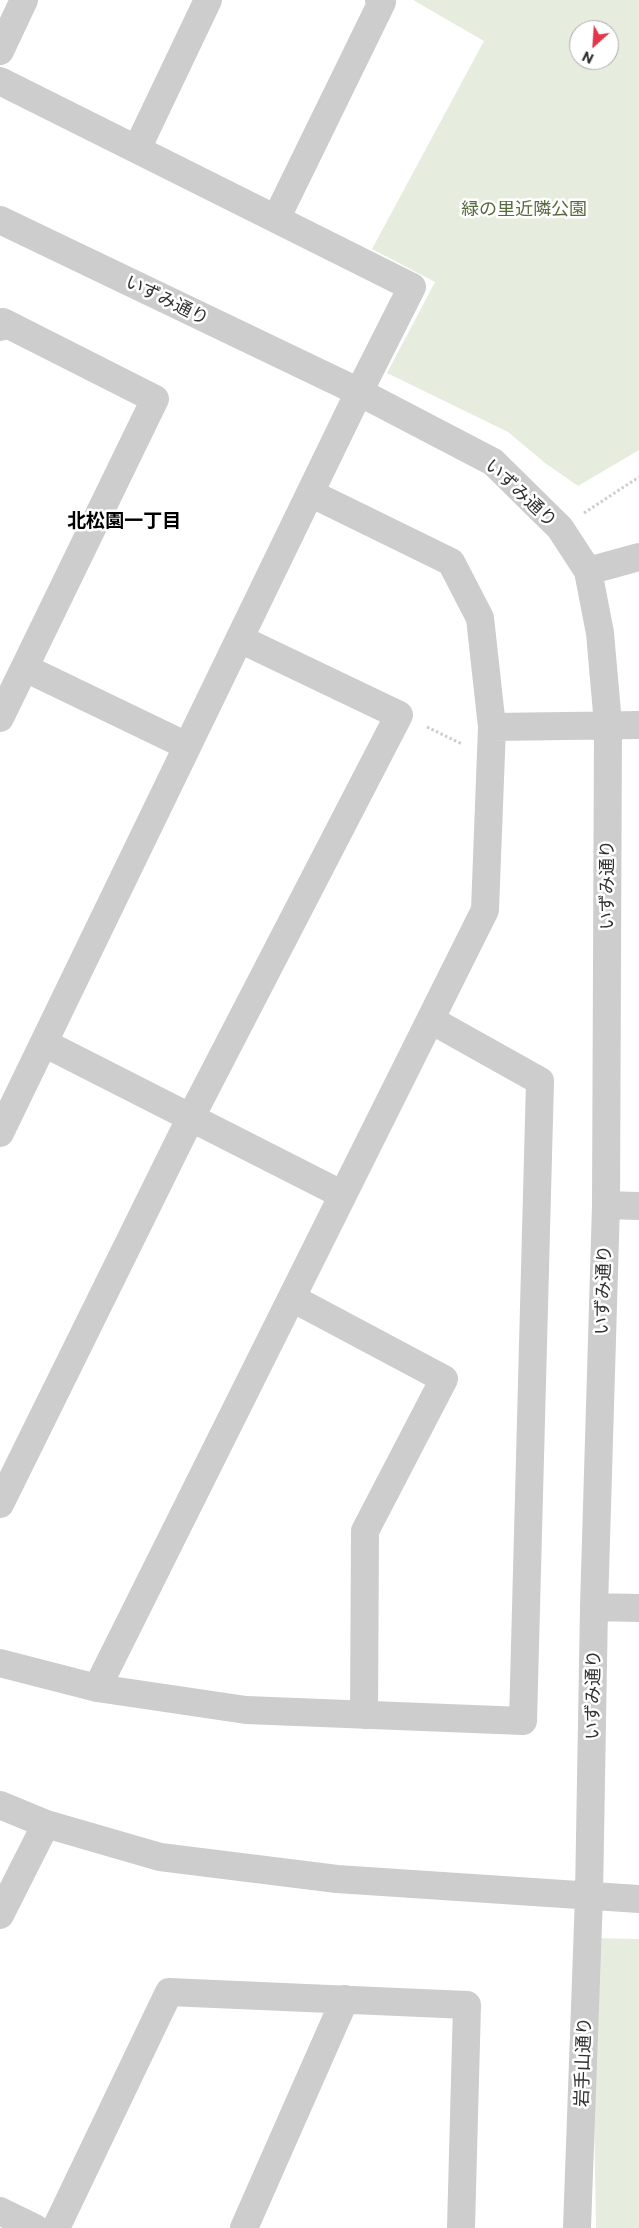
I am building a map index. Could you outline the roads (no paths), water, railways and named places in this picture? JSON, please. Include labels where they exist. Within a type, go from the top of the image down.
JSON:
[{"type":"street","points":[[0,51],[24,0]]},
{"type":"street","points":[[138,149],[208,0]]},
{"type":"street","points":[[276,219],[382,2],[379,0]]},
{"type":"street","points":[[0,81],[412,287],[359,392],[0,1133]]},
{"type":"street","name":"いずみ通り","points":[[0,220],[359,392],[493,462],[560,528],[588,572],[600,633],[608,724],[606,1205],[594,1607],[589,1896]]},
{"type":"street","points":[[0,328],[3,322],[155,399],[0,718]]},
{"type":"street","points":[[97,1688],[485,910],[492,727],[480,618],[451,562],[310,493]]},
{"type":"street","points":[[588,572],[639,557]]},
{"type":"street","points":[[0,1504],[191,1117],[399,715],[240,639]]},
{"type":"street","points":[[24,668],[187,746]]},
{"type":"street","points":[[492,727],[639,724]]},
{"type":"street","points":[[0,1663],[97,1688],[246,1710],[523,1721],[540,1082],[431,1020]]},
{"type":"street","points":[[44,1043],[344,1195]]},
{"type":"street","points":[[606,1205],[639,1206]]},
{"type":"street","points":[[292,1298],[444,1378],[365,1531],[364,1715]]},
{"type":"street","points":[[594,1607],[639,1608]]},
{"type":"street","points":[[0,1805],[46,1824],[160,1857],[337,1880],[639,1899]]},
{"type":"street","points":[[0,1915],[46,1824]]},
{"type":"street","name":"岩手山通り","points":[[577,2228],[589,1896]]},
{"type":"street","points":[[56,2228],[169,1992],[467,2004],[461,2228]]},
{"type":"street","points":[[244,2228],[345,1999]]},
{"type":"street","points":[[0,2211],[35,2228]]},
{"type":"district","name":"北松園一丁目","points":[[124,521]]},
{"type":"park label","name":"緑の里近隣公園","points":[[524,209]]}]
